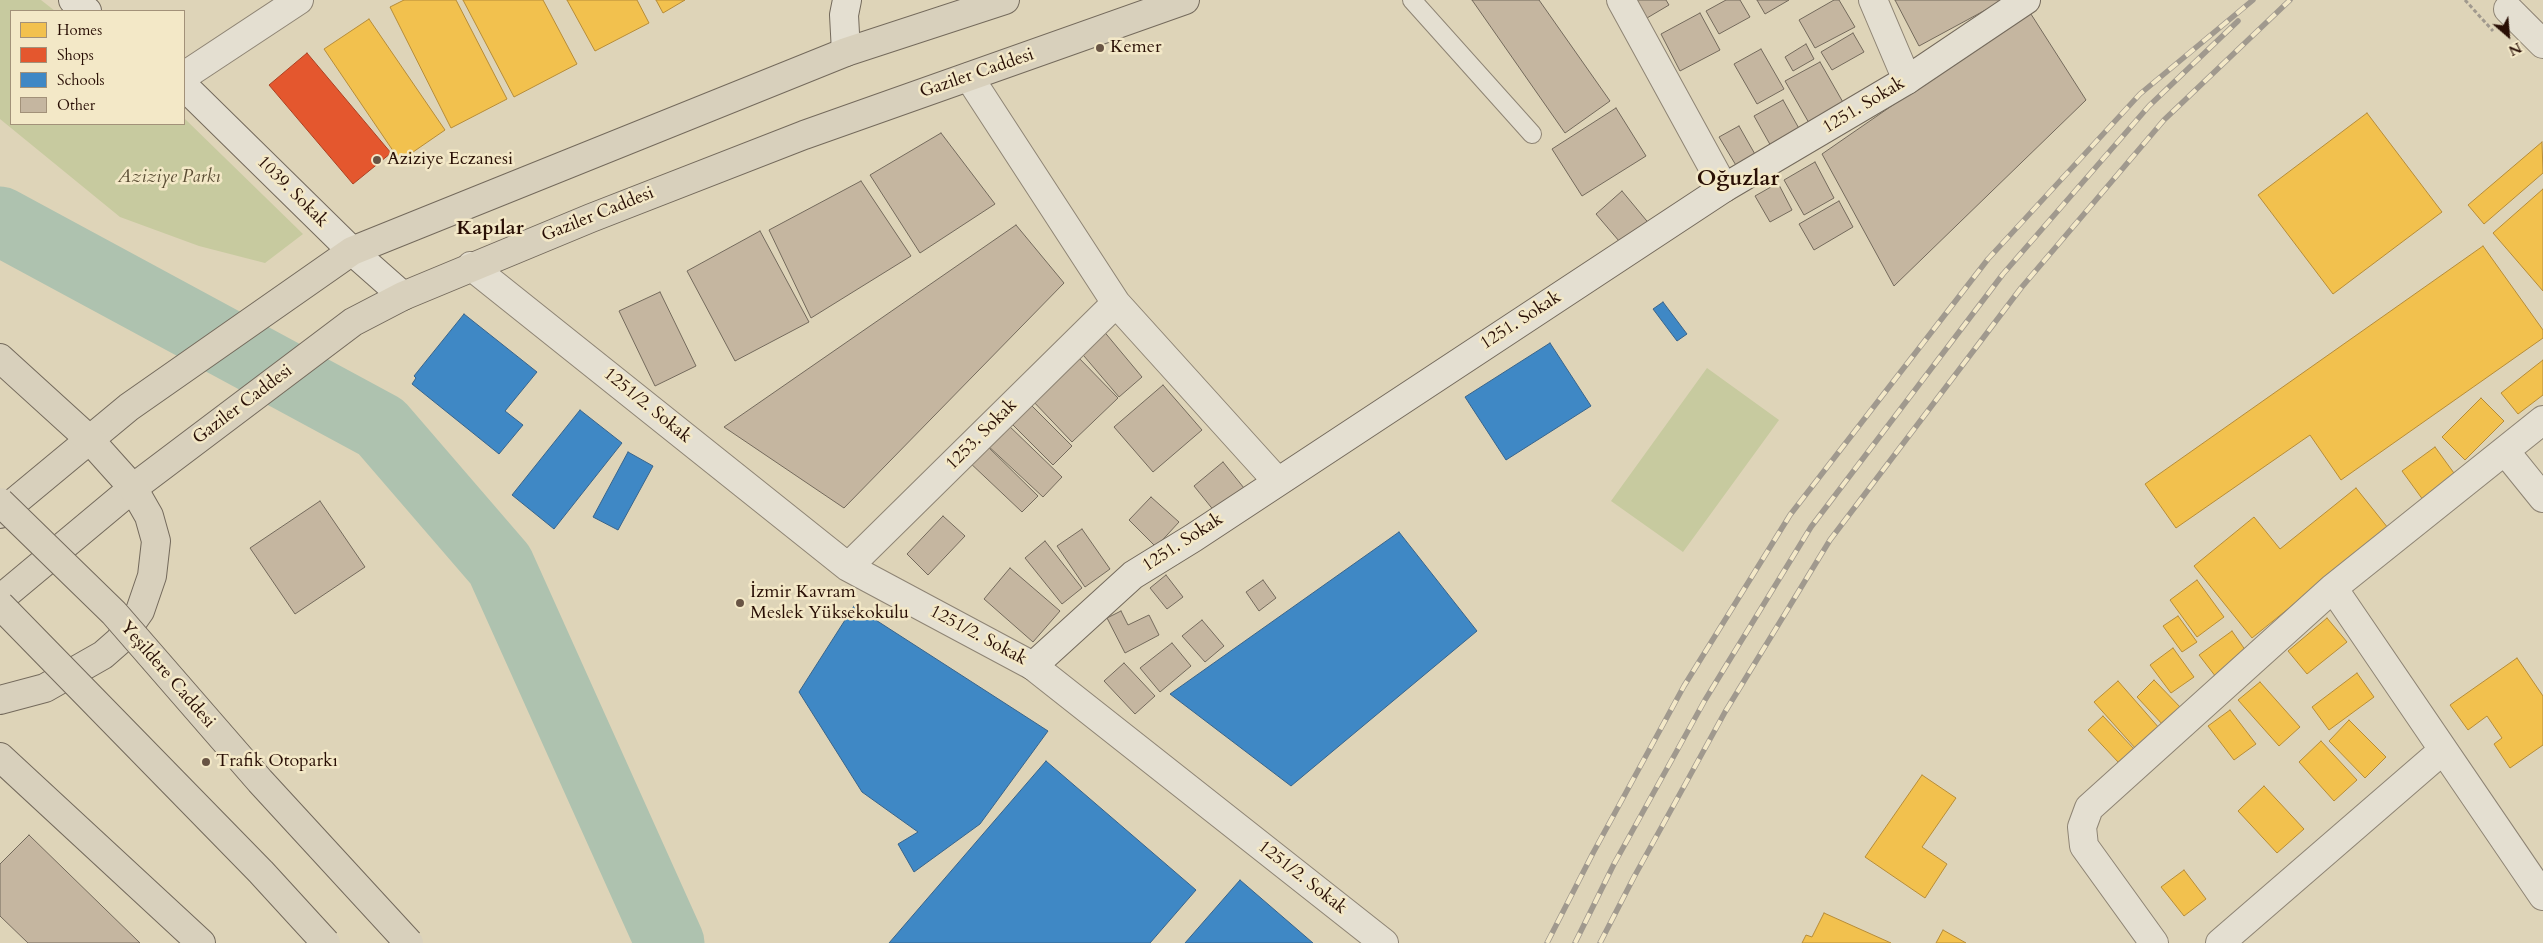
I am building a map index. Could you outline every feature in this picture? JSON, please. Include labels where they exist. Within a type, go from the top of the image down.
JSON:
[{"type":"main road","points":[[0,514],[89,439],[157,388],[352,251],[846,52],[1005,0]]},
{"type":"main road","name":"Gaziler Caddesi","points":[[0,599],[134,488],[353,322],[403,296],[471,266],[804,135],[1185,0]]},
{"type":"main road","points":[[0,358],[89,439],[134,488],[149,516],[156,541],[152,576],[140,611],[119,641],[103,655],[45,688],[0,700]]},
{"type":"main road","name":"Yeşildere Caddesi","points":[[0,502],[114,613],[260,781],[409,943]]},
{"type":"main road","points":[[0,605],[261,872],[326,943]]},
{"type":"main road","points":[[4,760],[201,943]]},
{"type":"street","points":[[73,0],[85,10]]},
{"type":"street","points":[[185,75],[299,0]]},
{"type":"street","points":[[846,52],[844,15],[847,0]]},
{"type":"street","points":[[1620,0],[1724,188]]},
{"type":"street","points":[[1873,0],[1908,80]]},
{"type":"street","name":"1251. Sokak","points":[[1033,666],[1134,575],[1724,188],[1908,80],[2026,0]]},
{"type":"street","points":[[2500,20],[2543,44]]},
{"type":"street","points":[[969,77],[1116,303],[1277,481]]},
{"type":"street","name":"1039. Sokak","points":[[185,87],[352,251],[403,296]]},
{"type":"street","name":"1251/2. Sokak","points":[[471,266],[848,567],[1033,666],[1384,943]]},
{"type":"street","name":"1253. Sokak","points":[[848,567],[1116,303]]},
{"type":"street","points":[[2154,943],[2084,846],[2082,827],[2089,808],[2333,588],[2543,420]]},
{"type":"street","points":[[2505,451],[2543,498]]},
{"type":"street","points":[[2333,588],[2442,751],[2543,896]]},
{"type":"street","points":[[2220,943],[2442,751]]},
{"type":"lane","points":[[1412,0],[1532,134]]},
{"type":"path","points":[[2465,0],[2500,20]]},
{"type":"green space","name":"Aziziye Parkı","points":[[0,0],[41,0],[54,10],[10,10],[10,125],[185,125],[185,119],[303,234],[265,263],[199,246],[120,217],[0,119]]},
{"type":"green space","points":[[1707,368],[1779,420],[1683,552],[1611,501]]},
{"type":"building: Homes","points":[[404,0],[456,0],[507,99],[451,128],[390,7]]},
{"type":"building: Homes","points":[[463,0],[543,0],[577,64],[514,97]]},
{"type":"building: Homes","points":[[567,0],[637,0],[649,23],[595,51]]},
{"type":"building: Homes","points":[[656,0],[685,0],[663,13]]},
{"type":"building: Homes","points":[[369,19],[445,130],[400,161],[324,49]]},
{"type":"building: Homes","points":[[2367,113],[2442,212],[2333,294],[2258,195]]},
{"type":"building: Homes","points":[[2542,142],[2543,173],[2484,224],[2468,205]]},
{"type":"building: Homes","points":[[2543,189],[2543,291],[2493,233]]},
{"type":"building: Homes","points":[[2483,246],[2543,330],[2543,338],[2341,480],[2310,435],[2176,528],[2145,484]]},
{"type":"building: Homes","points":[[2543,360],[2543,395],[2518,414],[2501,393]]},
{"type":"building: Homes","points":[[2481,398],[2504,421],[2465,460],[2442,437]]},
{"type":"building: Homes","points":[[2435,447],[2459,480],[2426,504],[2402,471]]},
{"type":"building: Homes","points":[[2356,488],[2388,528],[2252,638],[2194,566],[2254,517],[2280,549]]},
{"type":"building: Homes","points":[[2197,580],[2224,617],[2197,637],[2170,600]]},
{"type":"building: Homes","points":[[2178,616],[2197,642],[2182,652],[2163,626]]},
{"type":"building: Homes","points":[[2327,618],[2347,642],[2307,674],[2288,651]]},
{"type":"building: Homes","points":[[2232,631],[2248,654],[2216,677],[2199,655]]},
{"type":"building: Homes","points":[[2173,648],[2194,677],[2171,693],[2150,665]]},
{"type":"building: Homes","points":[[2517,658],[2543,696],[2543,745],[2510,768],[2494,744],[2502,738],[2487,716],[2468,730],[2450,705]]},
{"type":"building: Homes","points":[[2357,673],[2374,697],[2329,730],[2312,707]]},
{"type":"building: Homes","points":[[2154,680],[2182,709],[2164,726],[2137,697]]},
{"type":"building: Homes","points":[[2118,681],[2160,729],[2136,749],[2094,702]]},
{"type":"building: Homes","points":[[2260,682],[2300,727],[2279,746],[2238,700]]},
{"type":"building: Homes","points":[[2230,710],[2256,744],[2234,760],[2208,726]]},
{"type":"building: Homes","points":[[2103,716],[2134,749],[2119,763],[2088,730]]},
{"type":"building: Homes","points":[[2349,720],[2386,757],[2365,778],[2329,741]]},
{"type":"building: Homes","points":[[2321,741],[2357,780],[2334,801],[2299,762]]},
{"type":"building: Homes","points":[[1922,775],[1956,798],[1922,847],[1947,864],[1925,898],[1865,857]]},
{"type":"building: Homes","points":[[2264,786],[2304,829],[2277,853],[2238,811]]},
{"type":"building: Homes","points":[[2184,870],[2206,899],[2184,916],[2161,887]]},
{"type":"building: Homes","points":[[1824,913],[1891,943],[1802,943],[1806,935],[1812,937]]},
{"type":"building: Homes","points":[[1943,930],[1966,943],[1936,943]]},
{"type":"building: Shops","points":[[307,53],[391,153],[353,184],[269,85]]},
{"type":"building: Schools","points":[[1663,302],[1687,334],[1677,341],[1653,309]]},
{"type":"building: Schools","points":[[464,314],[537,372],[505,411],[523,425],[499,454],[412,384],[416,378],[414,376]]},
{"type":"building: Schools","points":[[1550,343],[1591,406],[1506,460],[1465,397]]},
{"type":"building: Schools","points":[[580,410],[622,443],[554,529],[512,495]]},
{"type":"building: Schools","points":[[628,452],[653,466],[618,530],[593,517]]},
{"type":"building: Schools","points":[[1399,532],[1477,631],[1291,786],[1170,694]]},
{"type":"building: Schools","points":[[854,606],[1048,731],[980,824],[914,872],[898,844],[918,832],[862,792],[799,692]]},
{"type":"building: Schools","points":[[1046,761],[1196,890],[1150,943],[889,943]]},
{"type":"building: Schools","points":[[1240,880],[1313,943],[1185,943]]},
{"type":"building: Other","points":[[1472,0],[1539,0],[1610,101],[1565,133]]},
{"type":"building: Other","points":[[1637,0],[1666,0],[1669,5],[1647,18]]},
{"type":"building: Other","points":[[1726,0],[1740,0],[1750,17],[1719,34],[1706,11]]},
{"type":"building: Other","points":[[1757,0],[1789,0],[1765,14]]},
{"type":"building: Other","points":[[1834,0],[1839,0],[1855,27],[1815,48],[1799,20]]},
{"type":"building: Other","points":[[1895,0],[2004,0],[1919,46]]},
{"type":"building: Other","points":[[2029,11],[2086,100],[1894,286],[1822,154]]},
{"type":"building: Other","points":[[1700,13],[1720,50],[1680,71],[1661,34]]},
{"type":"building: Other","points":[[1853,33],[1864,52],[1832,70],[1821,52]]},
{"type":"building: Other","points":[[1806,44],[1814,59],[1793,71],[1785,57]]},
{"type":"building: Other","points":[[1761,49],[1784,89],[1757,104],[1734,64]]},
{"type":"building: Other","points":[[1820,62],[1844,104],[1809,123],[1785,81]]},
{"type":"building: Other","points":[[1783,100],[1801,132],[1772,148],[1754,116]]},
{"type":"building: Other","points":[[1616,108],[1646,156],[1582,196],[1552,149]]},
{"type":"building: Other","points":[[1739,126],[1756,156],[1737,167],[1719,137]]},
{"type":"building: Other","points":[[941,133],[995,204],[920,253],[870,175]]},
{"type":"building: Other","points":[[1815,162],[1834,198],[1804,215],[1784,180]]},
{"type":"building: Other","points":[[861,181],[911,256],[811,318],[769,230]]},
{"type":"building: Other","points":[[1778,183],[1792,210],[1770,222],[1755,196]]},
{"type":"building: Other","points":[[1622,191],[1651,226],[1625,248],[1596,214]]},
{"type":"building: Other","points":[[1839,201],[1853,227],[1814,250],[1799,224]]},
{"type":"building: Other","points":[[1016,225],[1064,283],[844,508],[724,427]]},
{"type":"building: Other","points":[[760,231],[809,322],[735,361],[687,271]]},
{"type":"building: Other","points":[[660,292],[696,366],[655,386],[619,311]]},
{"type":"building: Other","points":[[1102,329],[1142,377],[1119,397],[1078,349]]},
{"type":"building: Other","points":[[1076,355],[1118,398],[1072,442],[1031,399]]},
{"type":"building: Other","points":[[1163,385],[1202,430],[1153,472],[1114,427]]},
{"type":"building: Other","points":[[1028,402],[1072,446],[1053,465],[1009,421]]},
{"type":"building: Other","points":[[1006,423],[1062,477],[1043,497],[986,444]]},
{"type":"building: Other","points":[[984,443],[1038,496],[1022,512],[967,460]]},
{"type":"building: Other","points":[[1223,462],[1248,493],[1219,517],[1194,486]]},
{"type":"building: Other","points":[[1151,497],[1179,522],[1156,547],[1129,520]]},
{"type":"building: Other","points":[[320,501],[365,567],[295,614],[250,548]]},
{"type":"building: Other","points":[[943,516],[965,536],[928,575],[907,554]]},
{"type":"building: Other","points":[[1082,529],[1110,569],[1085,587],[1057,546]]},
{"type":"building: Other","points":[[1045,541],[1082,588],[1062,604],[1025,558]]},
{"type":"building: Other","points":[[1010,568],[1060,611],[1033,642],[984,599]]},
{"type":"building: Other","points":[[1166,575],[1183,597],[1167,609],[1150,588]]},
{"type":"building: Other","points":[[1263,580],[1276,598],[1259,611],[1246,592]]},
{"type":"building: Other","points":[[1121,611],[1128,625],[1149,615],[1159,635],[1125,653],[1107,618]]},
{"type":"building: Other","points":[[1202,620],[1224,646],[1205,662],[1182,636]]},
{"type":"building: Other","points":[[1172,643],[1191,666],[1160,692],[1140,668]]},
{"type":"building: Other","points":[[1124,663],[1155,696],[1135,714],[1104,681]]},
{"type":"building: Other","points":[[29,835],[140,943],[28,943],[0,916],[0,864]]},
{"type":"waterway","points":[[0,221],[381,427],[500,565],[670,943]]},
{"type":"railway","points":[[1547,943],[1593,853],[1684,686],[1790,515],[1988,259],[2140,94],[2253,0]]},
{"type":"railway","points":[[1600,943],[1634,877],[1725,712],[1830,540],[2021,288],[2164,120],[2290,0]]},
{"type":"railway","points":[[1575,943],[1614,864],[1705,700],[1811,527],[2003,274],[2149,106],[2238,21]]},
{"type":"place","name":"Kemer","points":[[1100,48]]},
{"type":"place","name":"Aziziye Eczanesi","points":[[377,160]]},
{"type":"place","name":"İzmir Kavram Meslek Yüksekokulu","points":[[740,603]]},
{"type":"place","name":"Trafik Otoparkı","points":[[206,762]]},
{"type":"district","name":"Oğuzlar","points":[[1738,180]]},
{"type":"district","name":"Kapılar","points":[[490,229]]}]
